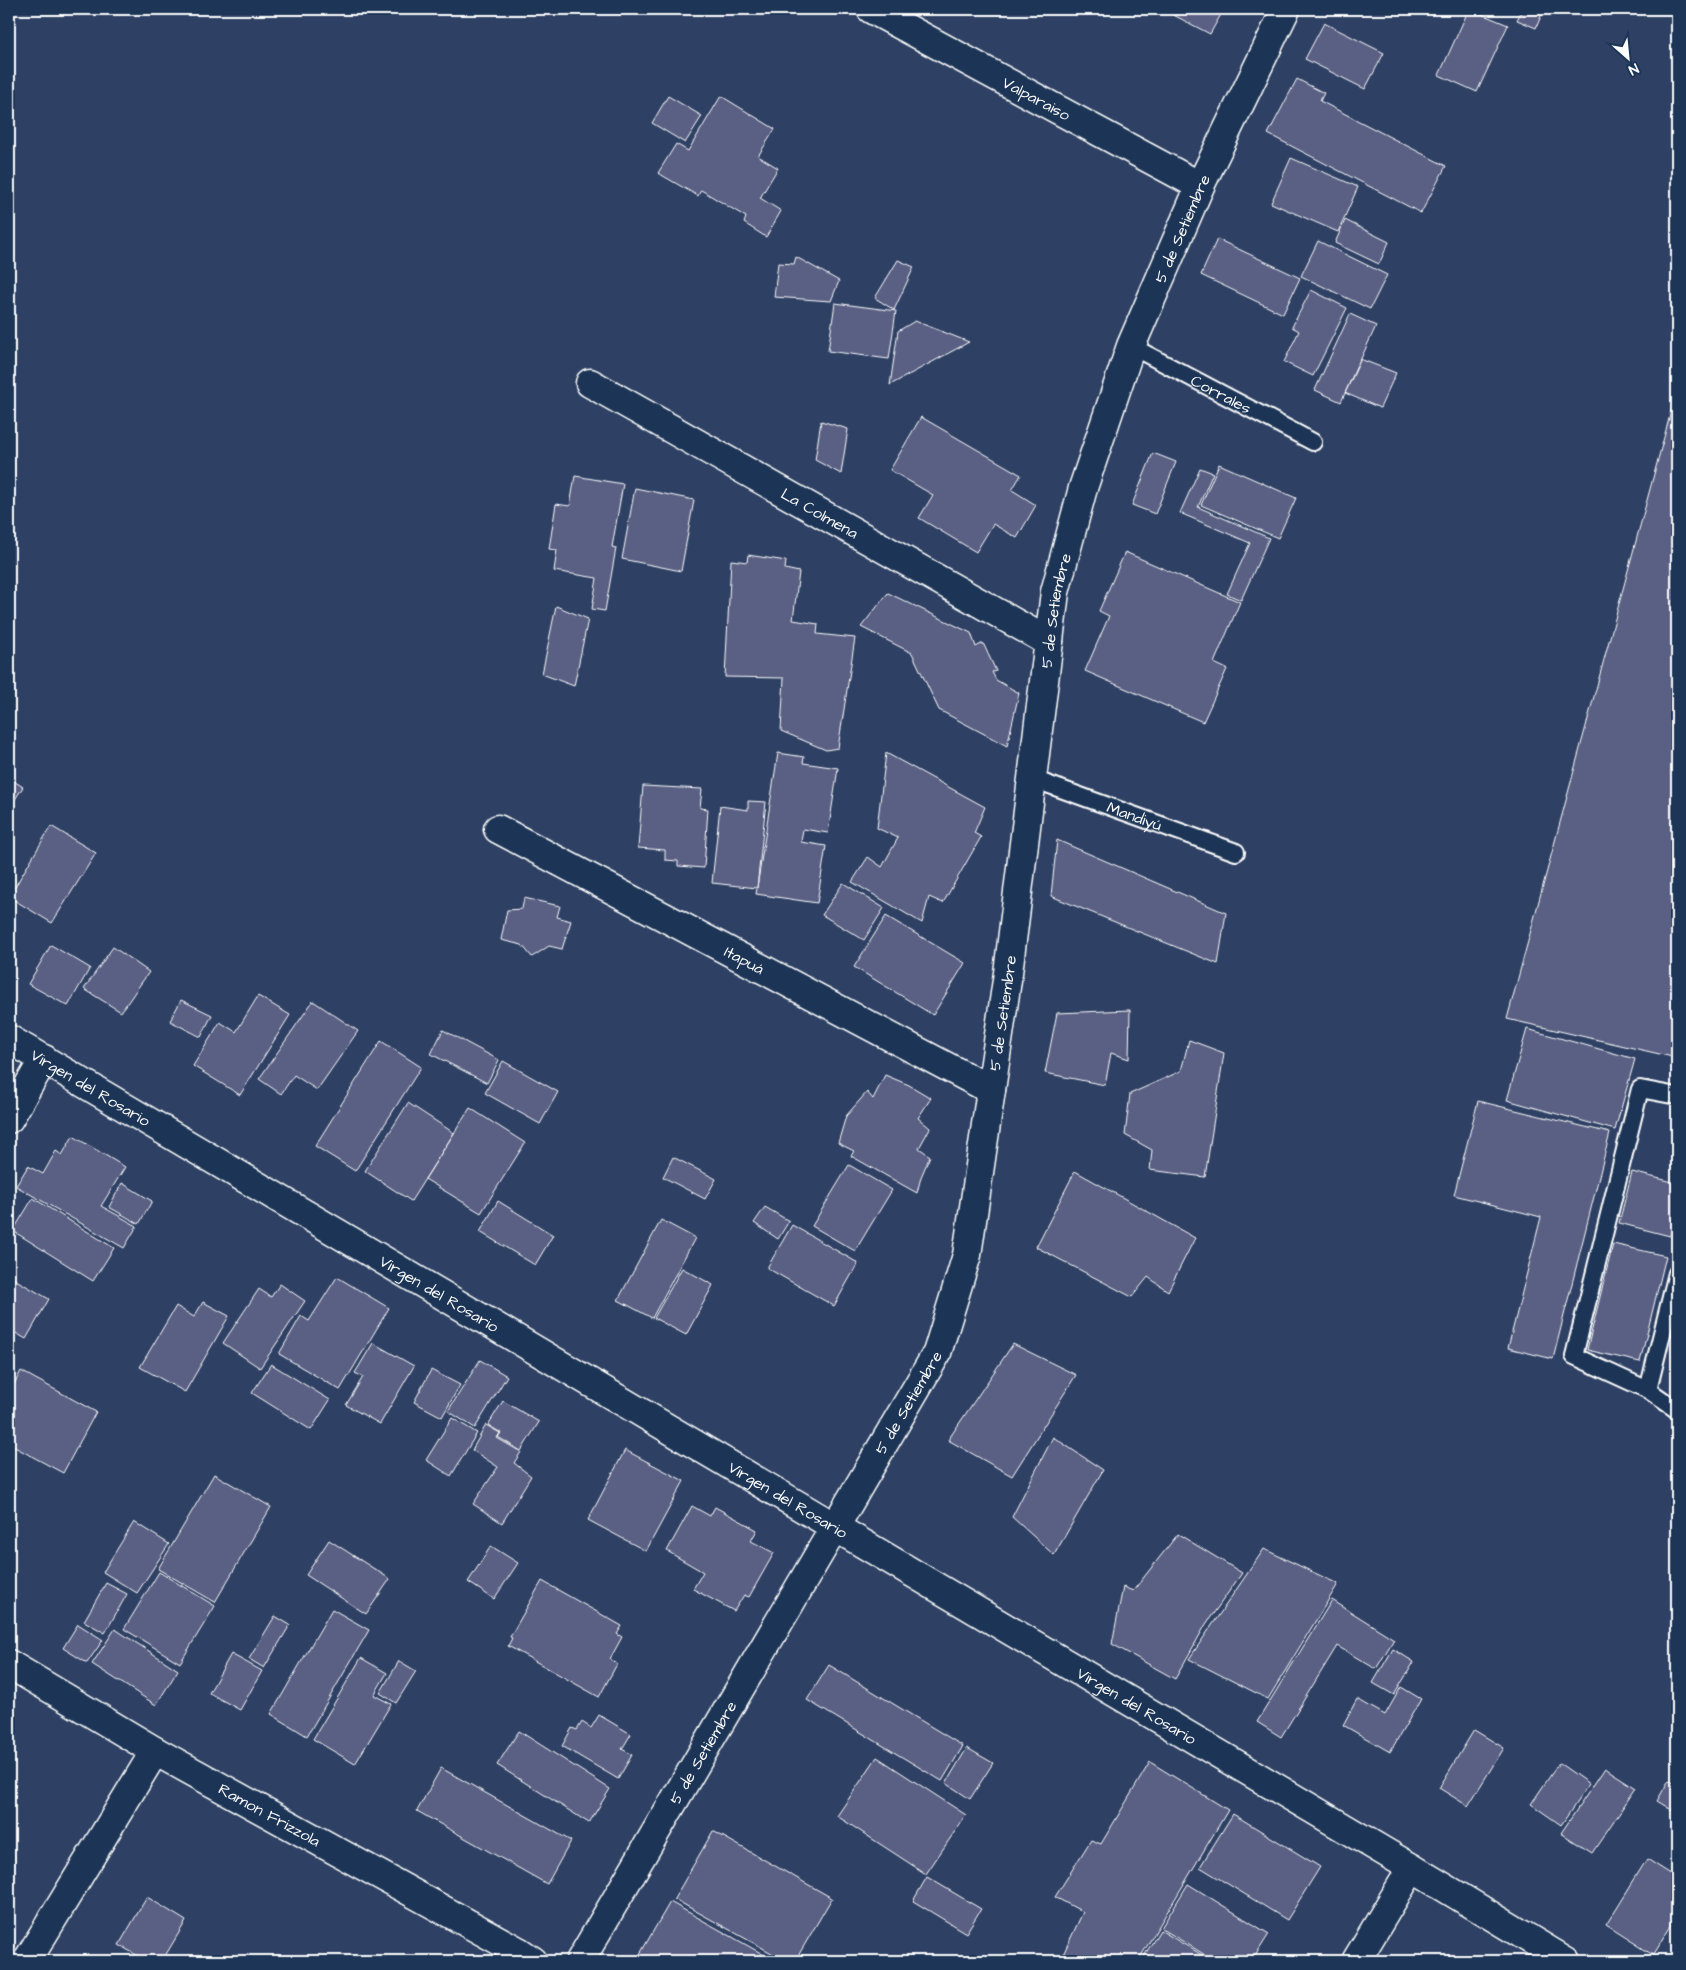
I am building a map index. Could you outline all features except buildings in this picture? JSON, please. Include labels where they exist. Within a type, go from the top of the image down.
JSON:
[{"type":"street","name":"Valparaiso","points":[[871,9],[1200,186]]},
{"type":"street","name":"5 de Setiembre","points":[[580,1961],[937,1353],[967,1255],[1008,973],[1056,592],[1083,488],[1130,346],[1200,186],[1286,9]]},
{"type":"street","name":"La Colmena","points":[[590,383],[1049,642]]},
{"type":"street","name":"Itapuá","points":[[498,829],[991,1090]]},
{"type":"street","name":"Virgen del Rosario","points":[[9,1039],[1412,1868],[1566,1961]]},
{"type":"street","points":[[9,1119],[44,1059]]},
{"type":"street","name":"Ramon Frizzola","points":[[9,1664],[156,1751],[510,1946],[533,1961]]},
{"type":"street","points":[[27,1961],[156,1751]]},
{"type":"street","points":[[1356,1961],[1412,1868]]},
{"type":"lane","name":"Corrales","points":[[1130,346],[1313,442]]},
{"type":"lane","name":"Mandiyú","points":[[1033,779],[1236,852]]},
{"type":"lane","points":[[1677,1096],[1640,1089],[1574,1356],[1648,1390],[1677,1410]]},
{"type":"lane","points":[[1648,1390],[1677,1273]]}]
